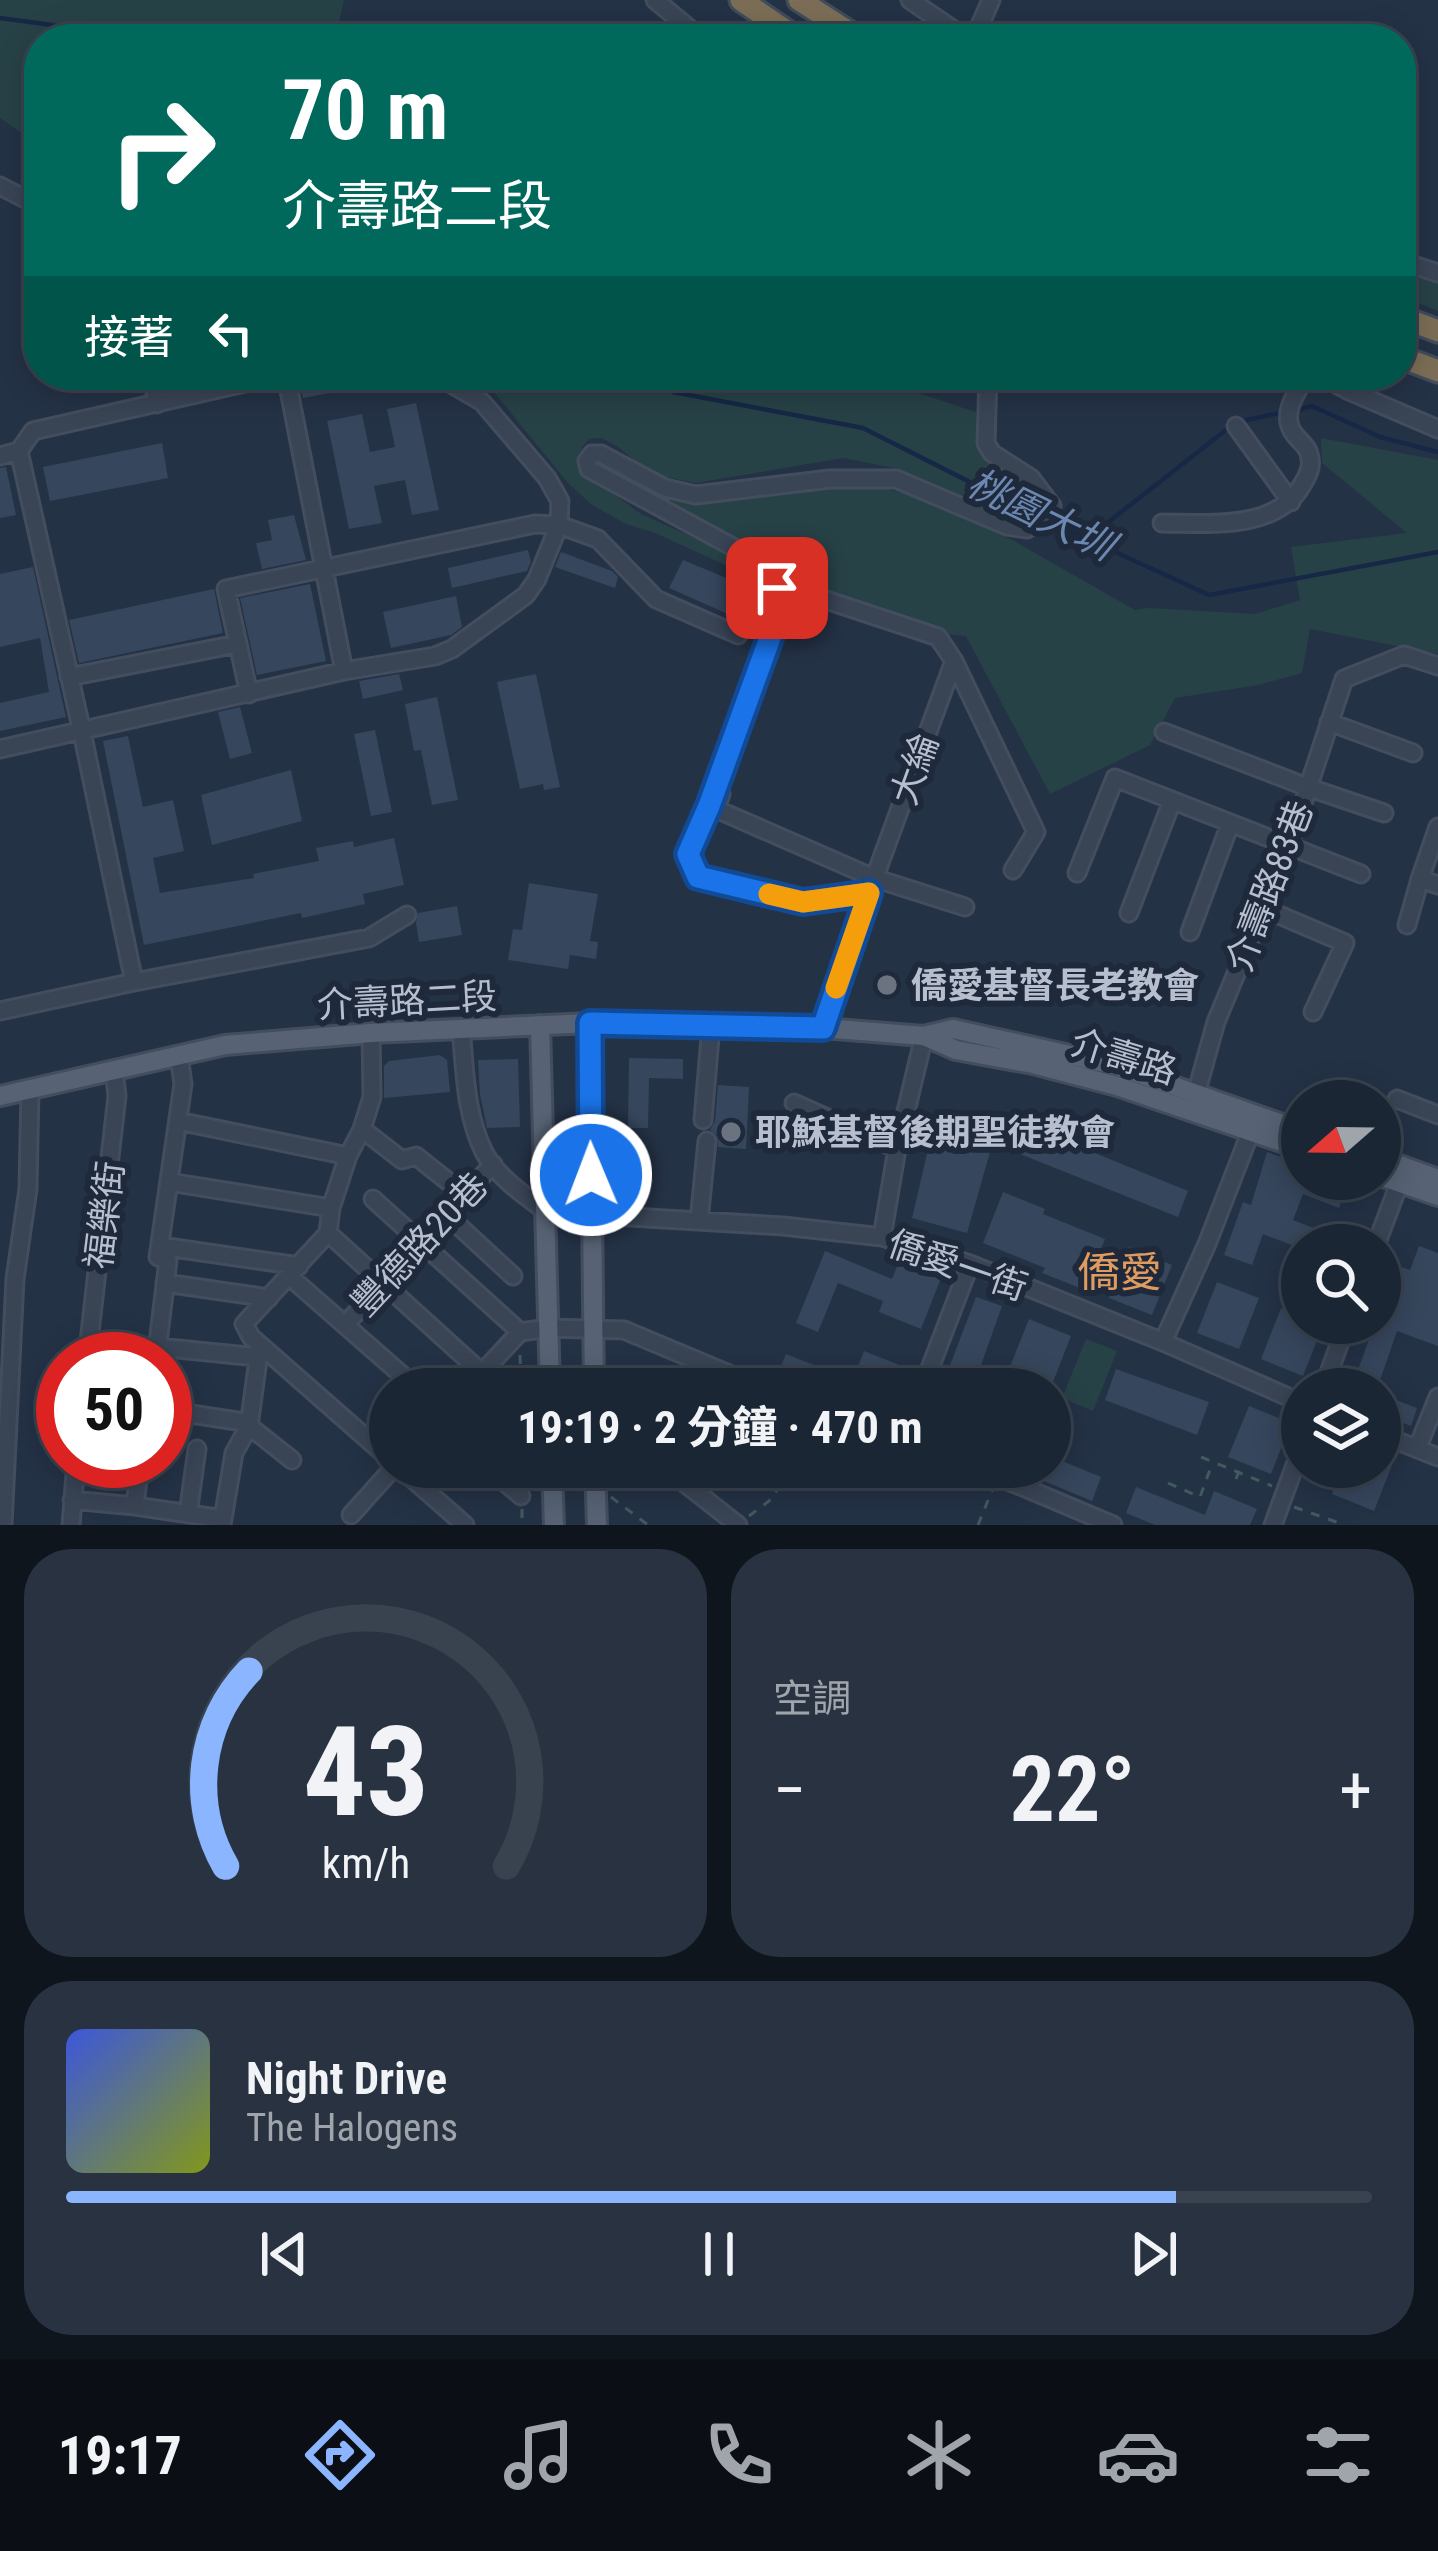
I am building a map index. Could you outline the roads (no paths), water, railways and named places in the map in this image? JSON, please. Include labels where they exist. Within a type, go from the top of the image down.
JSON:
[{"type":"highway","points":[[741,0],[776,24]]},
{"type":"highway","points":[[799,0],[837,24]]},
{"type":"main road","name":"介壽路二段","points":[[0,1096],[225,1046],[371,1033],[590,1023],[823,1028]]},
{"type":"main road","points":[[590,1023],[594,1368]]},
{"type":"main road","points":[[540,1025],[550,1368]]},
{"type":"main road","name":"介壽路","points":[[823,1028],[924,1036],[953,1029],[1114,1065],[1196,1094],[1281,1138]]},
{"type":"main road","name":"介壽路","points":[[924,1036],[956,1050],[1033,1064],[1281,1128]]},
{"type":"main road","points":[[1401,1176],[1438,1179]]},
{"type":"main road","points":[[1401,1178],[1438,1196]]},
{"type":"main road","points":[[553,1488],[554,1525]]},
{"type":"main road","points":[[596,1488],[597,1525]]},
{"type":"street","points":[[655,0],[684,24]]},
{"type":"street","points":[[910,0],[947,24]]},
{"type":"street","points":[[155,390],[157,404]]},
{"type":"street","points":[[134,982],[19,452],[33,430],[218,390]]},
{"type":"street","points":[[286,390],[344,671]]},
{"type":"street","points":[[0,749],[344,671],[435,656],[452,649],[526,595],[559,525],[560,501],[548,478],[482,402],[462,390]]},
{"type":"street","points":[[872,885],[803,902],[698,877],[688,854],[775,624],[777,588],[755,559],[618,487],[589,470],[587,461],[592,454],[601,454],[665,488],[696,495],[830,479],[896,479],[1007,526],[1027,529],[1050,515],[1052,506],[1031,478],[992,453],[986,442],[988,390]]},
{"type":"street","points":[[1162,523],[1226,523],[1271,514],[1291,502],[1311,461],[1308,448],[1290,429],[1288,415],[1298,390]]},
{"type":"street","points":[[1347,390],[1438,429]]},
{"type":"street","points":[[1236,426],[1291,502]]},
{"type":"street","points":[[0,456],[19,452]]},
{"type":"street","points":[[248,694],[226,589],[535,524],[559,525],[598,539],[656,599],[738,634]]},
{"type":"street","points":[[965,907],[872,885],[716,809],[787,600],[808,593],[938,637],[1036,832],[1013,870]]},
{"type":"street","points":[[69,677],[237,644]]},
{"type":"street","name":"介壽路83巷","points":[[1196,1094],[1216,1022],[1289,846],[1344,679],[1404,656],[1438,666]]},
{"type":"street","name":"大綸","points":[[823,1028],[954,661]]},
{"type":"street","points":[[1329,722],[1413,753]]},
{"type":"street","points":[[1164,732],[1384,813]]},
{"type":"street","points":[[1077,873],[1115,778],[1361,874]]},
{"type":"street","points":[[1129,913],[1172,801]]},
{"type":"street","points":[[1190,932],[1230,824]]},
{"type":"street","points":[[1407,925],[1438,827]]},
{"type":"street","points":[[1420,879],[1438,885]]},
{"type":"street","points":[[1265,909],[1345,943],[1313,1012]]},
{"type":"street","points":[[0,1011],[369,938],[407,915]]},
{"type":"street","points":[[704,1120],[711,1026]]},
{"type":"street","points":[[461,1028],[470,1114],[486,1156],[547,1212]]},
{"type":"street","points":[[369,1443],[258,1351],[244,1324],[328,1233],[331,1208],[372,1097],[371,1033]]},
{"type":"street","points":[[882,1237],[924,1036]]},
{"type":"street","points":[[160,1332],[168,1261],[158,1257],[183,1084],[179,1056]]},
{"type":"street","name":"福樂街","points":[[90,1332],[117,1096],[114,1070]]},
{"type":"street","points":[[3,1525],[14,1280],[28,1189],[29,1089]]},
{"type":"street","points":[[1401,1101],[1438,1115]]},
{"type":"street","points":[[794,1103],[897,1149]]},
{"type":"street","points":[[178,1121],[348,1156]]},
{"type":"street","points":[[1163,1342],[1254,1123]]},
{"type":"street","points":[[362,1129],[403,1160],[416,1156],[465,1195]]},
{"type":"street","points":[[699,1221],[706,1141]]},
{"type":"street","name":"豐德路20巷","points":[[345,1324],[493,1164]]},
{"type":"street","points":[[169,1182],[331,1208]]},
{"type":"street","points":[[373,1199],[520,1332]]},
{"type":"street","name":"僑愛一街","points":[[547,1212],[783,1226],[882,1237],[970,1264],[1281,1394]]},
{"type":"street","points":[[447,1215],[513,1276]]},
{"type":"street","points":[[328,1233],[476,1368]]},
{"type":"street","points":[[160,1246],[294,1271],[394,1368]]},
{"type":"street","points":[[930,1368],[970,1264]]},
{"type":"street","points":[[166,1283],[269,1298]]},
{"type":"street","points":[[485,1368],[520,1332],[593,1328],[624,1330],[715,1368]]},
{"type":"street","points":[[192,1352],[258,1351]]},
{"type":"street","points":[[72,1500],[223,1522],[234,1453],[249,1424],[258,1351]]},
{"type":"street","points":[[1417,1449],[1438,1397]]},
{"type":"street","points":[[192,1415],[249,1424],[292,1460]]},
{"type":"street","points":[[1401,1443],[1438,1457]]},
{"type":"street","points":[[188,1514],[196,1449]]},
{"type":"street","points":[[71,1525],[73,1488]]},
{"type":"street","points":[[135,1506],[137,1488]]},
{"type":"street","points":[[351,1515],[376,1488]]},
{"type":"street","points":[[422,1488],[465,1525]]},
{"type":"street","points":[[512,1488],[521,1496]]},
{"type":"street","points":[[692,1488],[740,1525]]},
{"type":"street","points":[[1027,1488],[1113,1525]]},
{"type":"street","points":[[1273,1525],[1286,1488]]},
{"type":"waterway","name":"桃園大圳","points":[[0,18],[45,24]]},
{"type":"waterway","name":"桃園大圳","points":[[670,390],[863,428],[1039,517]]},
{"type":"waterway","points":[[1297,410],[1312,406],[1380,437],[1438,452]]},
{"type":"waterway","points":[[1087,539],[1236,422],[1285,412]]},
{"type":"waterway","name":"桃園大圳","points":[[1050,522],[1209,595],[1438,552]]},
{"type":"place","name":"僑愛基督長老教會","points":[[887,985]]},
{"type":"place","name":"耶穌基督後期聖徒教會","points":[[731,1132]]},
{"type":"district","name":"僑愛","points":[[1120,1272]]}]
